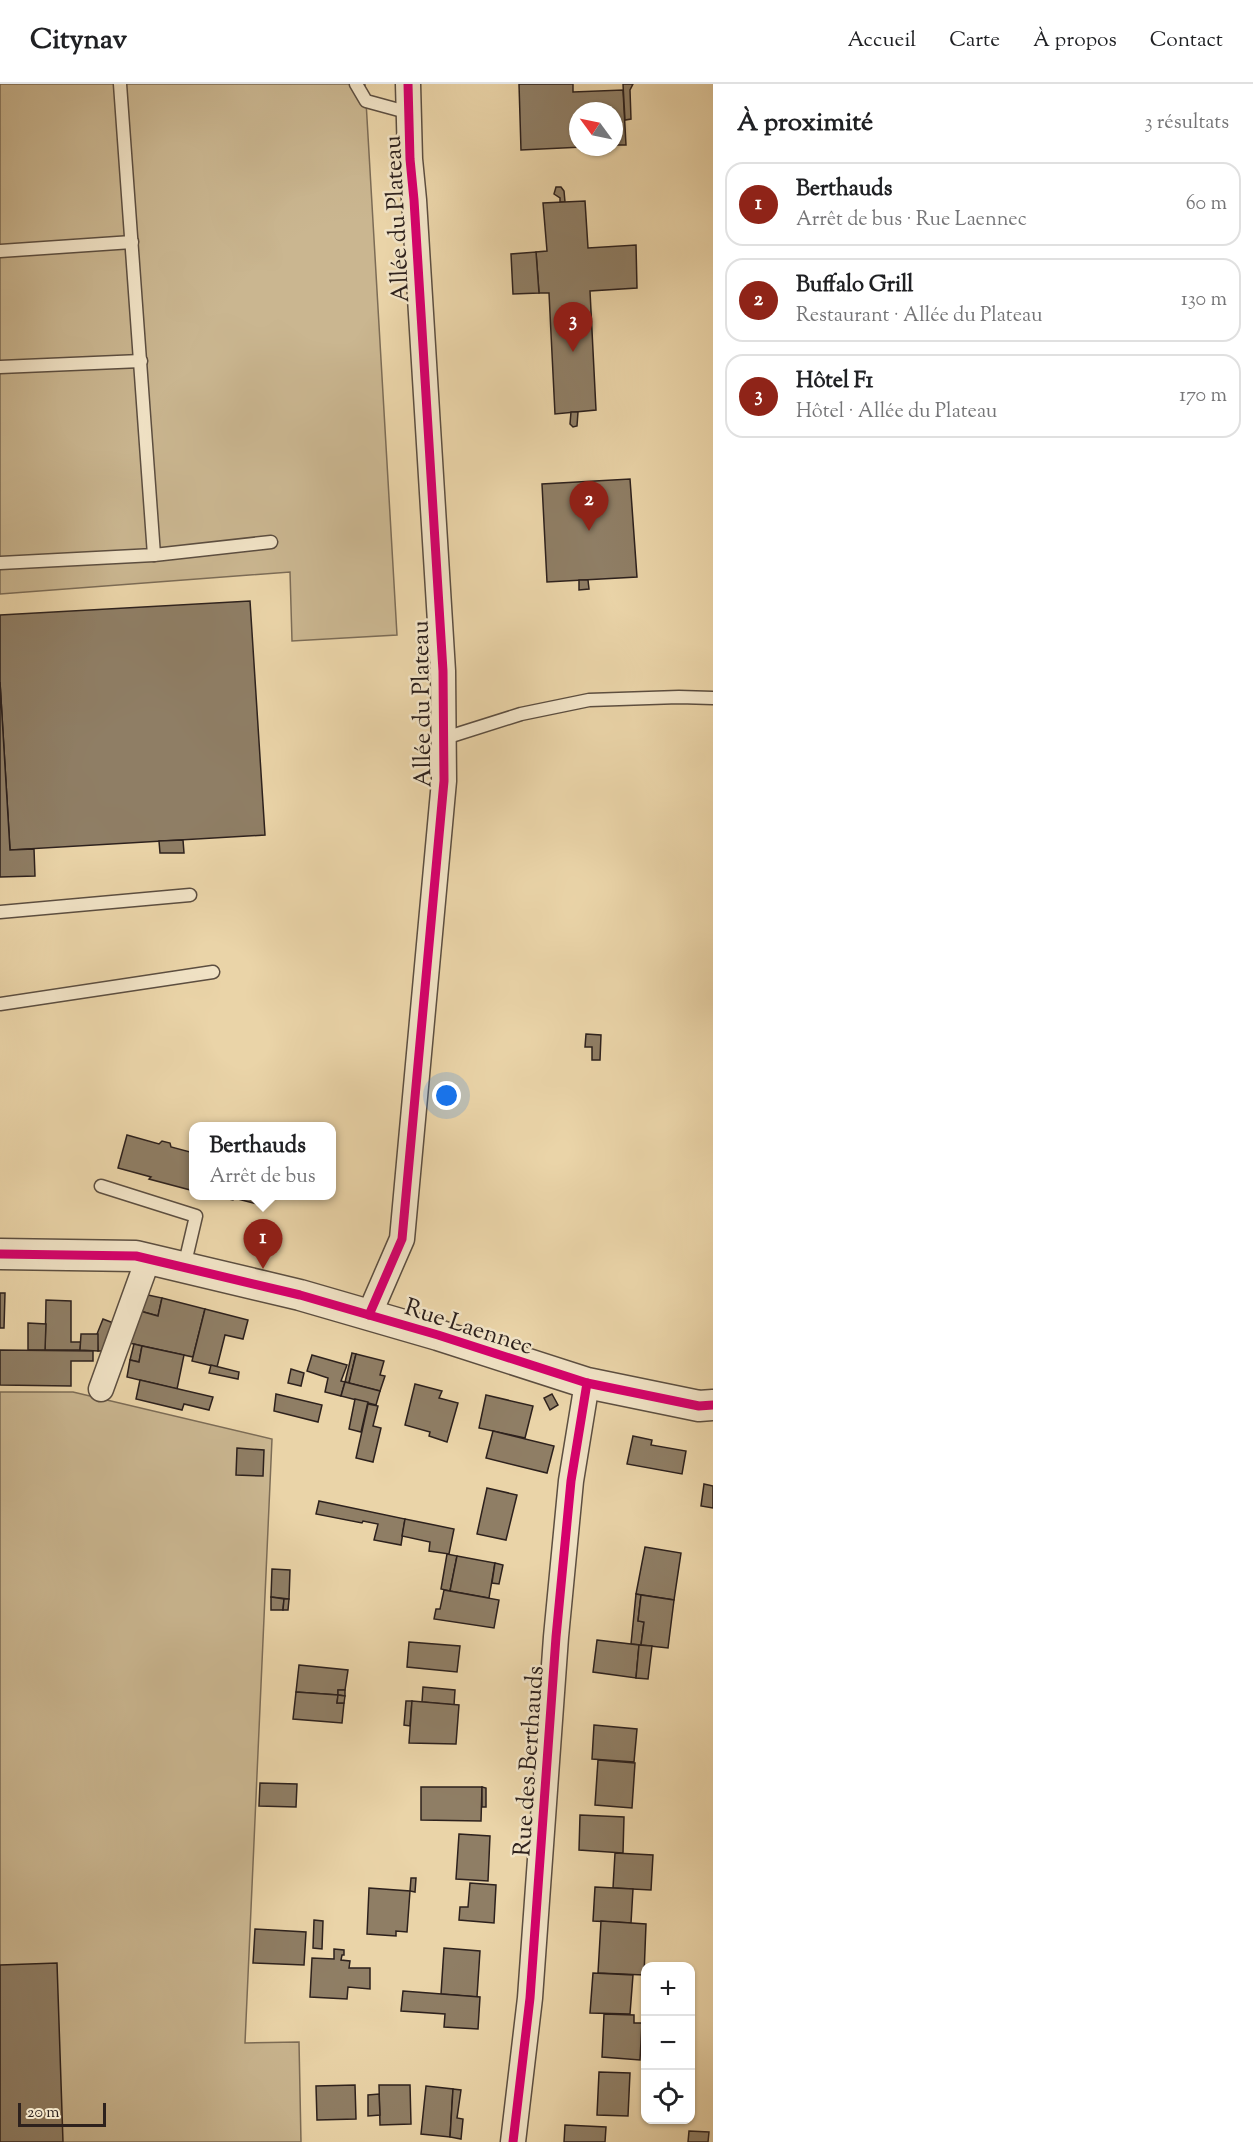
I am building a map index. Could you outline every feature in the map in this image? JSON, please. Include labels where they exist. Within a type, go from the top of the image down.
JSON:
[{"type":"street","name":"Allée du Plateau","points":[[369,1315],[402,1239],[444,781],[443,671],[410,159],[408,84]]},
{"type":"street","name":"Rue Laennec","points":[[0,1254],[136,1256],[300,1294],[587,1383],[699,1406],[713,1405]]},
{"type":"street","points":[[100,1389],[147,1259]]},
{"type":"street","name":"Rue des Berthauds","points":[[513,2142],[530,1998],[556,1637],[570,1481],[587,1383]]},
{"type":"lane","points":[[120,84],[154,555]]},
{"type":"lane","points":[[356,84],[366,101],[410,113]]},
{"type":"lane","points":[[0,251],[132,242]]},
{"type":"lane","points":[[0,367],[141,361]]},
{"type":"lane","points":[[0,563],[154,555],[271,542]]},
{"type":"lane","points":[[444,738],[521,714],[589,700],[713,698]]},
{"type":"lane","points":[[0,912],[190,895]]},
{"type":"lane","points":[[0,1004],[213,972]]},
{"type":"lane","points":[[101,1186],[196,1216],[184,1267]]},
{"type":"shaded area","points":[[0,84],[365,84],[397,635],[292,641],[290,572],[0,594]]},
{"type":"shaded area","points":[[0,1392],[73,1392],[272,1439],[245,2043],[299,2042],[301,2142],[0,2142]]},
{"type":"building","points":[[519,84],[573,84],[573,92],[623,90],[626,145],[623,145],[623,102],[569,102],[569,148],[521,150]]},
{"type":"building","points":[[623,84],[633,84],[630,90],[631,119],[625,120]]},
{"type":"building","points":[[556,187],[561,187],[564,191],[565,202],[560,202],[560,198],[554,194]]},
{"type":"building","points":[[585,201],[588,248],[636,245],[637,288],[590,291],[596,410],[555,414],[549,293],[539,293],[536,252],[547,251],[543,203]]},
{"type":"building","points":[[536,252],[539,293],[513,294],[511,254]]},
{"type":"building","points":[[571,412],[578,412],[577,426],[573,427],[570,424]]},
{"type":"building","points":[[630,479],[637,577],[547,582],[542,484]]},
{"type":"building","points":[[579,580],[588,580],[589,589],[579,590]]},
{"type":"building","points":[[250,601],[265,835],[10,850],[0,682],[0,615]]},
{"type":"building","points":[[0,682],[10,850],[34,849],[35,876],[0,877]]},
{"type":"building","points":[[183,840],[184,853],[160,853],[159,841]]},
{"type":"building","points":[[586,1034],[601,1035],[600,1060],[592,1060],[592,1047],[585,1047]]},
{"type":"building","points":[[127,1135],[159,1144],[162,1141],[170,1143],[171,1147],[189,1152],[189,1190],[149,1179],[151,1177],[118,1168]]},
{"type":"building","points":[[242,1200],[267,1200],[265,1206]]},
{"type":"building","points":[[0,1293],[5,1293],[4,1328],[0,1328]]},
{"type":"building","points":[[148,1295],[162,1298],[158,1316],[140,1311]]},
{"type":"building","points":[[162,1298],[205,1309],[193,1357],[129,1343],[140,1311],[158,1316]]},
{"type":"building","points":[[46,1300],[71,1301],[71,1342],[81,1342],[80,1350],[45,1350]]},
{"type":"building","points":[[205,1309],[248,1320],[243,1339],[225,1335],[217,1367],[192,1361]]},
{"type":"building","points":[[103,1319],[116,1324],[107,1351],[98,1351],[97,1334]]},
{"type":"building","points":[[28,1323],[46,1324],[45,1350],[28,1350]]},
{"type":"building","points":[[81,1334],[98,1334],[98,1351],[80,1350]]},
{"type":"building","points":[[134,1344],[142,1346],[139,1362],[130,1360]]},
{"type":"building","points":[[142,1346],[184,1355],[177,1389],[127,1377],[130,1360],[139,1362]]},
{"type":"building","points":[[0,1350],[93,1351],[93,1361],[71,1361],[71,1386],[0,1385]]},
{"type":"building","points":[[352,1353],[356,1354],[349,1383],[345,1382]]},
{"type":"building","points":[[356,1354],[384,1361],[380,1375],[385,1376],[380,1391],[349,1383]]},
{"type":"building","points":[[312,1355],[347,1365],[341,1381],[345,1382],[341,1396],[325,1392],[328,1378],[307,1371]]},
{"type":"building","points":[[211,1365],[239,1372],[238,1379],[209,1373]]},
{"type":"building","points":[[291,1369],[304,1373],[301,1386],[288,1383]]},
{"type":"building","points":[[140,1380],[213,1397],[209,1410],[184,1404],[182,1410],[136,1399]]},
{"type":"building","points":[[345,1382],[380,1391],[376,1405],[341,1396]]},
{"type":"building","points":[[415,1384],[442,1391],[439,1398],[458,1403],[447,1442],[429,1436],[430,1432],[405,1425]]},
{"type":"building","points":[[276,1394],[322,1405],[318,1422],[274,1411]]},
{"type":"building","points":[[552,1394],[558,1405],[550,1410],[544,1398]]},
{"type":"building","points":[[486,1395],[533,1406],[525,1438],[479,1428]]},
{"type":"building","points":[[355,1399],[368,1402],[361,1432],[349,1429]]},
{"type":"building","points":[[368,1404],[378,1406],[373,1426],[381,1428],[373,1462],[356,1458]]},
{"type":"building","points":[[493,1431],[554,1446],[547,1473],[486,1458]]},
{"type":"building","points":[[633,1436],[652,1440],[651,1445],[686,1451],[682,1474],[627,1464]]},
{"type":"building","points":[[237,1448],[264,1450],[263,1476],[236,1475]]},
{"type":"building","points":[[704,1484],[713,1486],[713,1508],[701,1506]]},
{"type":"building","points":[[487,1488],[517,1495],[506,1540],[477,1534]]},
{"type":"building","points":[[319,1501],[405,1519],[401,1545],[374,1540],[378,1524],[316,1514]]},
{"type":"building","points":[[405,1519],[454,1529],[449,1554],[429,1551],[430,1542],[402,1536]]},
{"type":"building","points":[[645,1547],[681,1553],[674,1600],[636,1594]]},
{"type":"building","points":[[447,1554],[457,1556],[450,1591],[441,1589]]},
{"type":"building","points":[[457,1556],[495,1563],[489,1598],[450,1591]]},
{"type":"building","points":[[495,1563],[503,1565],[499,1584],[492,1583]]},
{"type":"building","points":[[272,1569],[290,1570],[289,1599],[271,1597]]},
{"type":"building","points":[[444,1590],[499,1600],[494,1628],[434,1619],[436,1609],[440,1609]]},
{"type":"building","points":[[636,1594],[641,1595],[638,1621],[644,1622],[641,1645],[631,1644]]},
{"type":"building","points":[[641,1595],[674,1600],[668,1648],[641,1645],[644,1622],[638,1621]]},
{"type":"building","points":[[271,1597],[284,1599],[283,1610],[271,1610]]},
{"type":"building","points":[[284,1599],[289,1599],[288,1610],[283,1610]]},
{"type":"building","points":[[597,1640],[639,1645],[636,1678],[593,1672]]},
{"type":"building","points":[[409,1642],[460,1646],[457,1672],[407,1667]]},
{"type":"building","points":[[639,1645],[652,1646],[648,1679],[636,1678]]},
{"type":"building","points":[[299,1665],[348,1670],[345,1690],[338,1690],[338,1695],[296,1692]]},
{"type":"building","points":[[423,1687],[455,1690],[454,1705],[422,1702]]},
{"type":"building","points":[[338,1690],[345,1690],[345,1696],[338,1695]]},
{"type":"building","points":[[296,1692],[338,1695],[337,1703],[344,1703],[342,1723],[293,1719]]},
{"type":"building","points":[[338,1695],[345,1696],[344,1703],[337,1703]]},
{"type":"building","points":[[406,1701],[412,1701],[410,1726],[404,1725]]},
{"type":"building","points":[[412,1701],[459,1705],[456,1744],[409,1743]]},
{"type":"building","points":[[594,1725],[637,1729],[634,1762],[592,1759]]},
{"type":"building","points":[[598,1760],[635,1763],[632,1808],[595,1805]]},
{"type":"building","points":[[260,1783],[297,1784],[296,1807],[259,1806]]},
{"type":"building","points":[[421,1787],[482,1787],[481,1821],[421,1820]]},
{"type":"building","points":[[482,1787],[486,1788],[486,1807],[482,1807]]},
{"type":"building","points":[[580,1815],[624,1817],[623,1853],[579,1850]]},
{"type":"building","points":[[459,1834],[490,1836],[488,1881],[456,1879]]},
{"type":"building","points":[[615,1853],[653,1855],[651,1890],[613,1888]]},
{"type":"building","points":[[411,1878],[416,1878],[415,1892],[410,1891]]},
{"type":"building","points":[[470,1883],[496,1885],[494,1923],[459,1920],[460,1907],[468,1907]]},
{"type":"building","points":[[595,1887],[633,1889],[631,1923],[593,1921]]},
{"type":"building","points":[[369,1888],[410,1891],[407,1932],[396,1931],[396,1936],[367,1934]]},
{"type":"building","points":[[314,1920],[323,1921],[322,1949],[313,1948]]},
{"type":"building","points":[[601,1921],[646,1924],[645,1962],[641,1962],[641,1975],[598,1973]]},
{"type":"building","points":[[255,1929],[306,1932],[304,1965],[253,1963]]},
{"type":"building","points":[[444,1948],[480,1951],[477,1997],[441,1994]]},
{"type":"building","points":[[334,1949],[344,1950],[341,1960],[350,1961],[349,1968],[370,1968],[370,1989],[348,1987],[347,1999],[310,1997],[312,1958],[334,1959]]},
{"type":"building","points":[[57,1963],[63,2142],[0,2142],[0,1965]]},
{"type":"building","points":[[593,1973],[633,1975],[630,2014],[590,2013]]},
{"type":"building","points":[[403,1991],[480,1997],[478,2029],[444,2027],[445,2014],[401,2011]]},
{"type":"building","points":[[604,2014],[634,2015],[634,2023],[641,2023],[640,2060],[602,2057]]},
{"type":"building","points":[[599,2072],[630,2073],[628,2116],[597,2115]]},
{"type":"building","points":[[355,2085],[356,2119],[317,2120],[316,2086]]},
{"type":"building","points":[[379,2085],[410,2085],[411,2124],[380,2125]]},
{"type":"building","points":[[426,2086],[453,2089],[450,2137],[421,2134]]},
{"type":"building","points":[[453,2089],[461,2090],[457,2118],[463,2119],[461,2139],[450,2137]]},
{"type":"building","points":[[379,2094],[380,2115],[368,2116],[368,2095]]},
{"type":"building","points":[[565,2125],[606,2127],[605,2142],[564,2142]]},
{"type":"building","points":[[689,2131],[709,2132],[708,2142],[688,2142]]},
{"type":"cycle path","points":[[369,1315],[402,1239],[444,781],[443,671],[410,159],[408,84]]},
{"type":"cycle path","points":[[0,1254],[136,1256],[300,1295],[438,1335],[587,1383],[699,1406],[713,1405]]},
{"type":"cycle path","points":[[513,2142],[530,1998],[556,1637],[571,1481],[587,1383]]},
{"type":"place","name":"Hôtel F1","points":[[573,352]]},
{"type":"place","name":"Buffalo Grill","points":[[589,531]]},
{"type":"place","name":"Berthauds","points":[[263,1269]]}]
